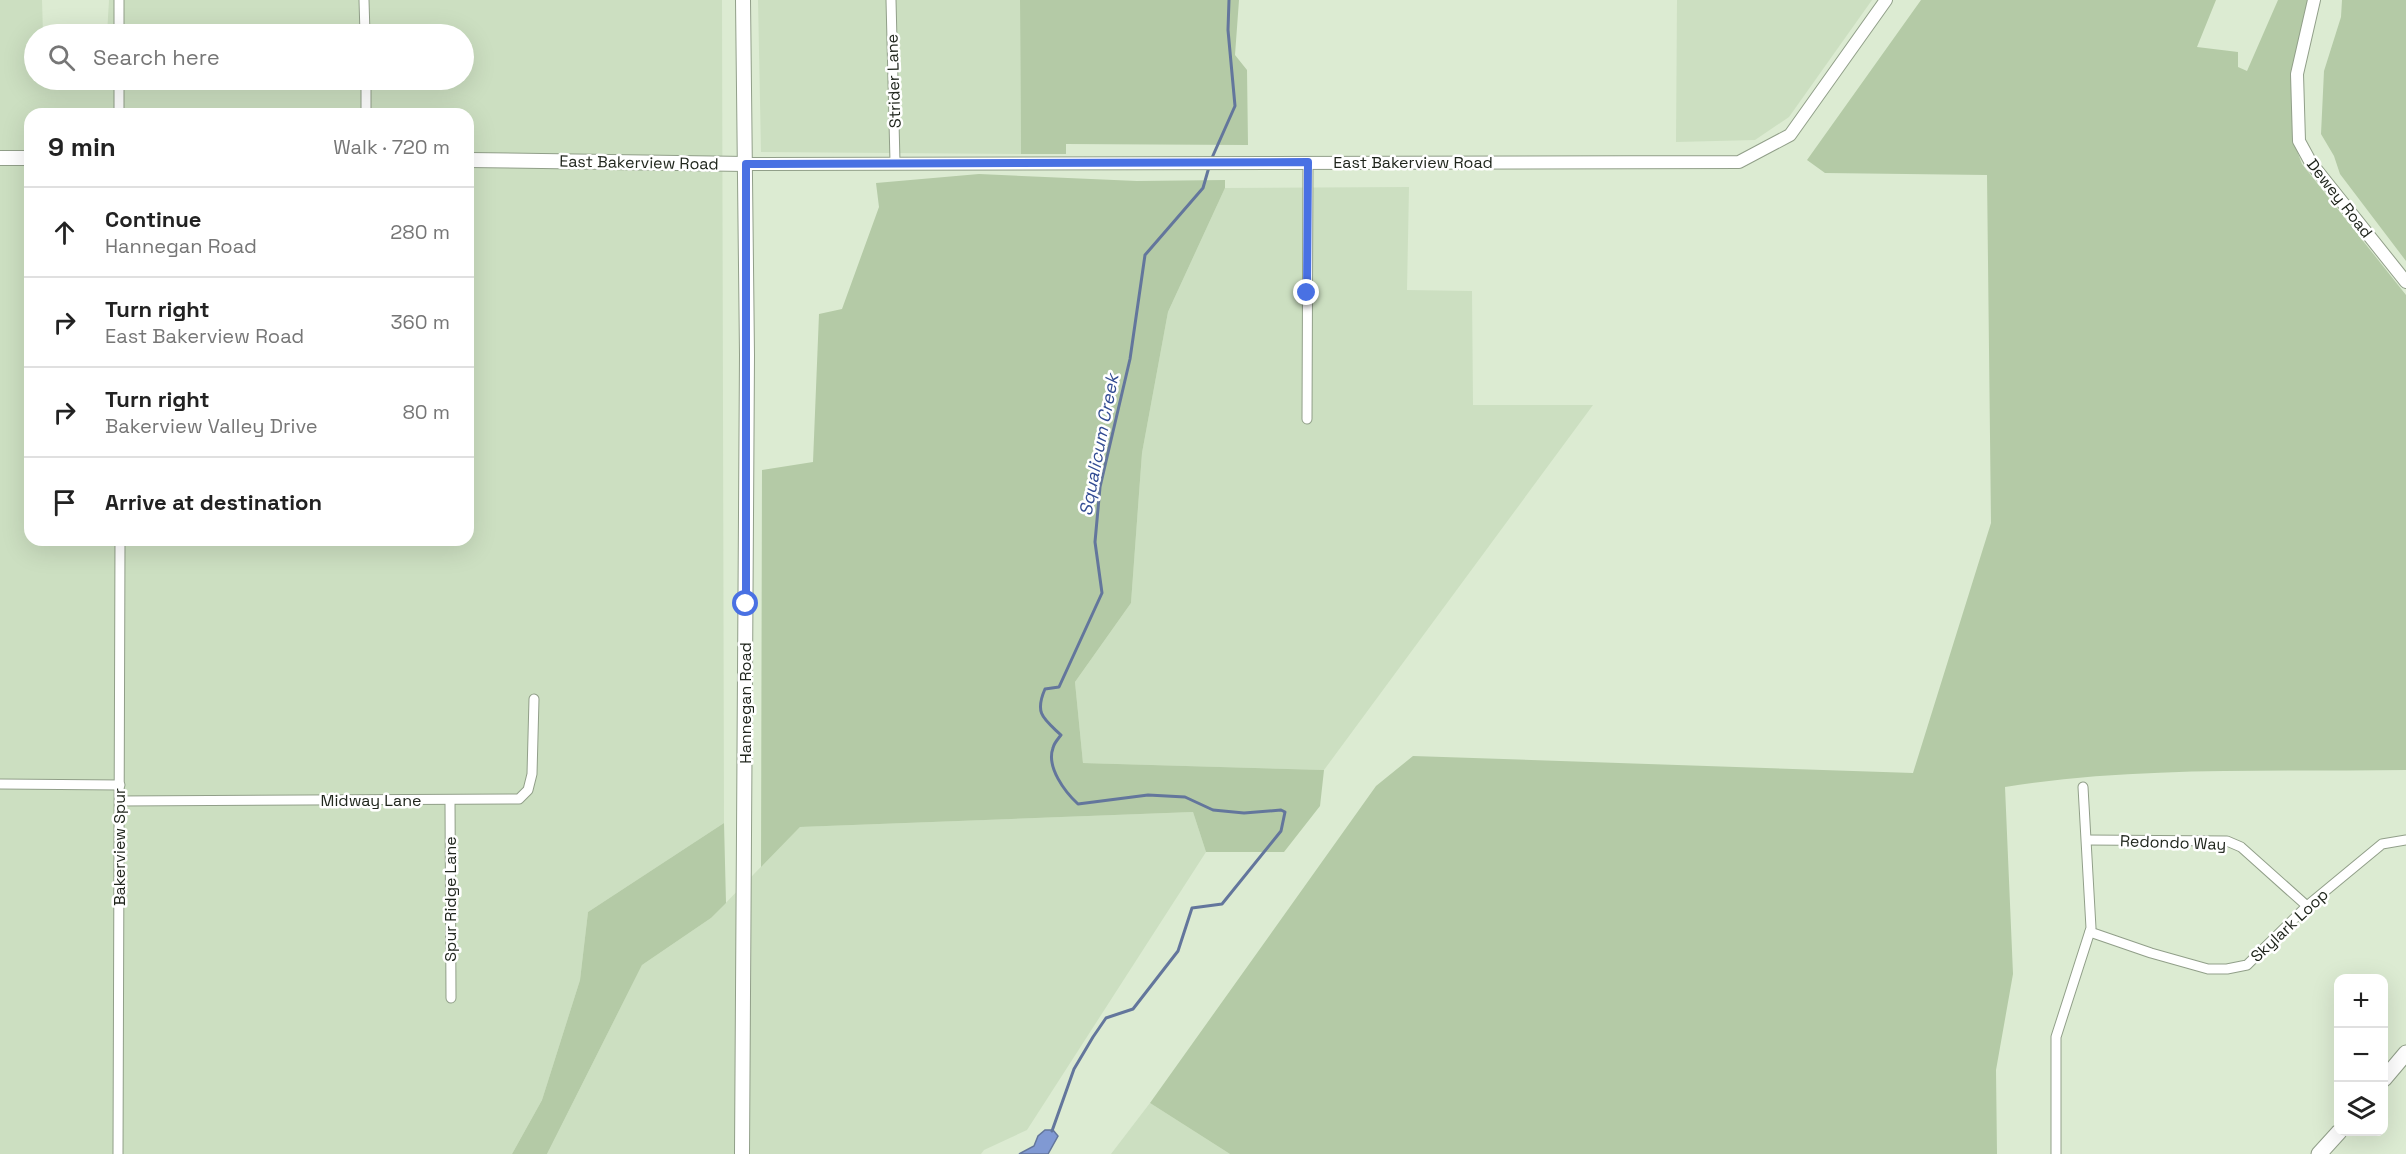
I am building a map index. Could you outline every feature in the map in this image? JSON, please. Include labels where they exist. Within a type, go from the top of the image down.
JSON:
[{"type":"main road","name":"Hannegan Road","points":[[742,1154],[747,367],[743,0]]},
{"type":"main road","points":[[0,158],[24,158]]},
{"type":"main road","name":"East Bakerview Road","points":[[474,160],[746,164]]},
{"type":"main road","points":[[2388,1074],[2406,1053]]},
{"type":"main road","points":[[2319,1154],[2335,1136]]},
{"type":"street","points":[[119,0],[119,24]]},
{"type":"street","points":[[364,0],[364,24]]},
{"type":"street","name":"Strider Lane","points":[[891,0],[896,162]]},
{"type":"street","name":"East Bakerview Road","points":[[746,164],[1739,162],[1790,135],[1886,0]]},
{"type":"street","name":"Dewey Road","points":[[2314,0],[2297,74],[2299,141],[2311,163],[2406,282]]},
{"type":"street","points":[[119,90],[119,108]]},
{"type":"street","points":[[366,90],[366,108]]},
{"type":"street","points":[[1307,419],[1308,162]]},
{"type":"street","name":"Bakerview Spur","points":[[118,1154],[120,546]]},
{"type":"street","name":"Midway Lane","points":[[120,801],[519,800],[528,790],[532,774],[534,699]]},
{"type":"street","points":[[0,784],[120,785]]},
{"type":"street","points":[[2056,1154],[2056,1037],[2090,932],[2084,787]]},
{"type":"street","name":"Spur Ridge Lane","points":[[450,801],[451,998]]},
{"type":"street","name":"Redondo Way","points":[[2087,840],[2227,841],[2241,848],[2307,906]]},
{"type":"street","name":"Skylark Loop","points":[[2090,932],[2208,969],[2227,969],[2247,965],[2307,906],[2382,844],[2406,840]]},
{"type":"shaded area","points":[[0,0],[42,0],[43,24],[24,24],[24,90],[474,90],[474,24],[108,24],[109,0],[722,0],[724,823],[588,912],[580,980],[542,1100],[512,1154],[0,1154]]},
{"type":"shaded area","points":[[758,0],[1020,0],[1021,154],[761,152]]},
{"type":"shaded area","points":[[1020,0],[1239,0],[1235,55],[1247,70],[1248,145],[1066,144],[1066,154],[1021,154]]},
{"type":"shaded area","points":[[1677,0],[1872,0],[1789,117],[1755,140],[1676,142]]},
{"type":"shaded area","points":[[1921,0],[2216,0],[2197,47],[2238,52],[2238,67],[2247,71],[2278,0],[2309,0],[2291,74],[2293,140],[2302,164],[2406,295],[2406,770],[2155,773],[2055,780],[2005,787],[2013,974],[1996,1070],[1997,1154],[1230,1154],[1150,1103],[1376,786],[1413,756],[1913,773],[1991,523],[1987,175],[1825,173],[1807,160]]},
{"type":"shaded area","points":[[2342,0],[2406,0],[2406,261],[2340,174],[2334,156],[2321,134],[2324,71],[2341,17]]},
{"type":"shaded area","points":[[979,174],[1137,181],[1225,180],[1225,188],[1168,312],[1142,453],[1131,603],[1075,682],[1083,763],[1324,770],[1320,806],[1284,852],[1206,852],[1193,812],[800,827],[761,867],[762,470],[813,462],[819,314],[842,309],[879,207],[876,183]]},
{"type":"shaded area","points":[[1409,187],[1407,290],[1472,291],[1473,405],[1593,405],[1324,770],[1083,763],[1075,682],[1131,603],[1142,453],[1168,312],[1225,188]]},
{"type":"shaded area","points":[[1193,812],[1206,852],[1027,1130],[984,1150],[981,1154],[547,1154],[642,965],[711,918],[800,827]]},
{"type":"shaded area","points":[[724,823],[726,903],[711,918],[642,965],[547,1154],[512,1154],[542,1100],[580,980],[588,912]]},
{"type":"shaded area","points":[[1150,1103],[1230,1154],[1111,1154]]},
{"type":"water","points":[[1045,1130],[1053,1130],[1058,1136],[1048,1154],[1019,1154],[1034,1146],[1038,1136]]},
{"type":"waterway","name":"Squalicum Creek","points":[[1211,160],[1235,106],[1228,30],[1229,0]]},
{"type":"waterway","name":"Squalicum Creek","points":[[1052,1131],[1074,1069],[1106,1018],[1133,1009],[1178,951],[1192,908],[1222,904],[1281,831],[1285,812],[1281,810],[1244,813],[1213,810],[1185,797],[1148,795],[1078,804],[1054,771],[1052,755],[1056,741],[1061,735],[1046,720],[1040,704],[1045,689],[1059,687],[1102,593],[1095,542],[1100,487],[1130,359],[1145,255],[1203,188],[1209,167]]},
{"type":"route","points":[[746,604],[746,164],[1308,162],[1307,293]]}]
